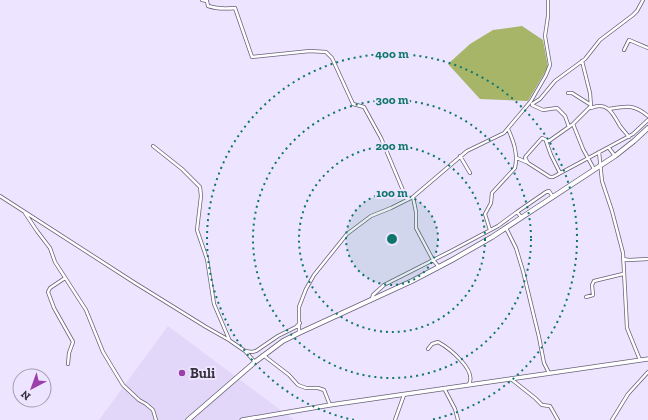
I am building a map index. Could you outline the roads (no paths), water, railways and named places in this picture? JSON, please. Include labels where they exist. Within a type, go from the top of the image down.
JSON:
[{"type":"main road","points":[[188,420],[263,355],[283,341],[439,267],[506,228],[615,156],[648,128]]},
{"type":"street","points":[[202,0],[207,1],[208,6],[214,8],[235,8],[252,57],[310,51],[326,52],[332,58],[353,104],[364,107],[381,138],[407,200]]},
{"type":"street","points":[[299,333],[299,308],[306,289],[314,275],[340,241],[356,226],[371,216],[413,197],[467,151],[504,133],[531,104],[546,76],[550,65],[545,36],[548,16],[548,0]]},
{"type":"street","points":[[531,104],[540,99],[555,81],[582,61],[600,40],[638,11],[643,0]]},
{"type":"street","points":[[624,50],[629,40],[648,48]]},
{"type":"street","points":[[582,61],[590,93],[591,107]]},
{"type":"street","points":[[568,93],[572,93],[591,107]]},
{"type":"street","points":[[531,104],[543,110],[557,108],[565,116],[569,126]]},
{"type":"street","points":[[546,141],[549,141],[573,124],[591,107],[597,105],[609,109],[629,137]]},
{"type":"street","points":[[609,109],[629,106],[635,107],[648,116]]},
{"type":"street","points":[[516,158],[528,163],[550,177],[553,177],[629,137],[648,120]]},
{"type":"street","points":[[573,124],[587,158],[594,169]]},
{"type":"street","points":[[490,230],[485,214],[490,203],[492,193],[515,168],[516,158],[514,143],[508,129]]},
{"type":"street","points":[[528,163],[525,158],[526,156],[538,140],[542,138],[546,141],[551,156],[560,173]]},
{"type":"street","points":[[153,146],[182,169],[200,187],[201,196],[197,230],[200,243],[207,259],[214,304],[229,340]]},
{"type":"street","points":[[609,148],[615,156]]},
{"type":"street","points":[[599,152],[602,181],[614,218],[623,259],[627,328],[640,360]]},
{"type":"street","points":[[460,156],[470,173]]},
{"type":"street","points":[[372,300],[373,295],[384,285],[490,230],[546,192],[549,191],[554,196]]},
{"type":"street","points":[[0,196],[206,328],[229,340],[245,351],[255,362]]},
{"type":"street","points":[[413,197],[416,212],[416,228],[433,260],[439,267]]},
{"type":"street","points":[[24,211],[37,232],[50,248],[55,262],[86,310],[103,352],[123,385],[139,400],[154,410],[156,420]]},
{"type":"street","points":[[517,212],[521,218]]},
{"type":"street","points":[[506,228],[516,248],[523,271],[544,363],[549,373]]},
{"type":"street","points":[[623,259],[648,259]]},
{"type":"street","points":[[586,297],[593,294],[592,285],[594,281],[623,274]]},
{"type":"street","points":[[65,278],[52,286],[48,292],[54,308],[73,342],[69,353],[68,364]]},
{"type":"street","points":[[245,351],[256,351],[300,323]]},
{"type":"street","points":[[428,350],[432,344],[438,342],[456,356],[469,372],[471,380],[469,384]]},
{"type":"street","points":[[263,355],[289,375],[298,385],[306,388],[318,388],[324,390],[330,405]]},
{"type":"street","points":[[242,420],[469,384],[648,359]]},
{"type":"street","points":[[612,420],[628,394],[648,372]]},
{"type":"street","points":[[510,378],[542,405],[550,406],[558,420]]},
{"type":"street","points":[[444,388],[455,409],[458,420]]},
{"type":"street","points":[[395,420],[404,394]]},
{"type":"place","name":"Buli","points":[[182,373]]}]
